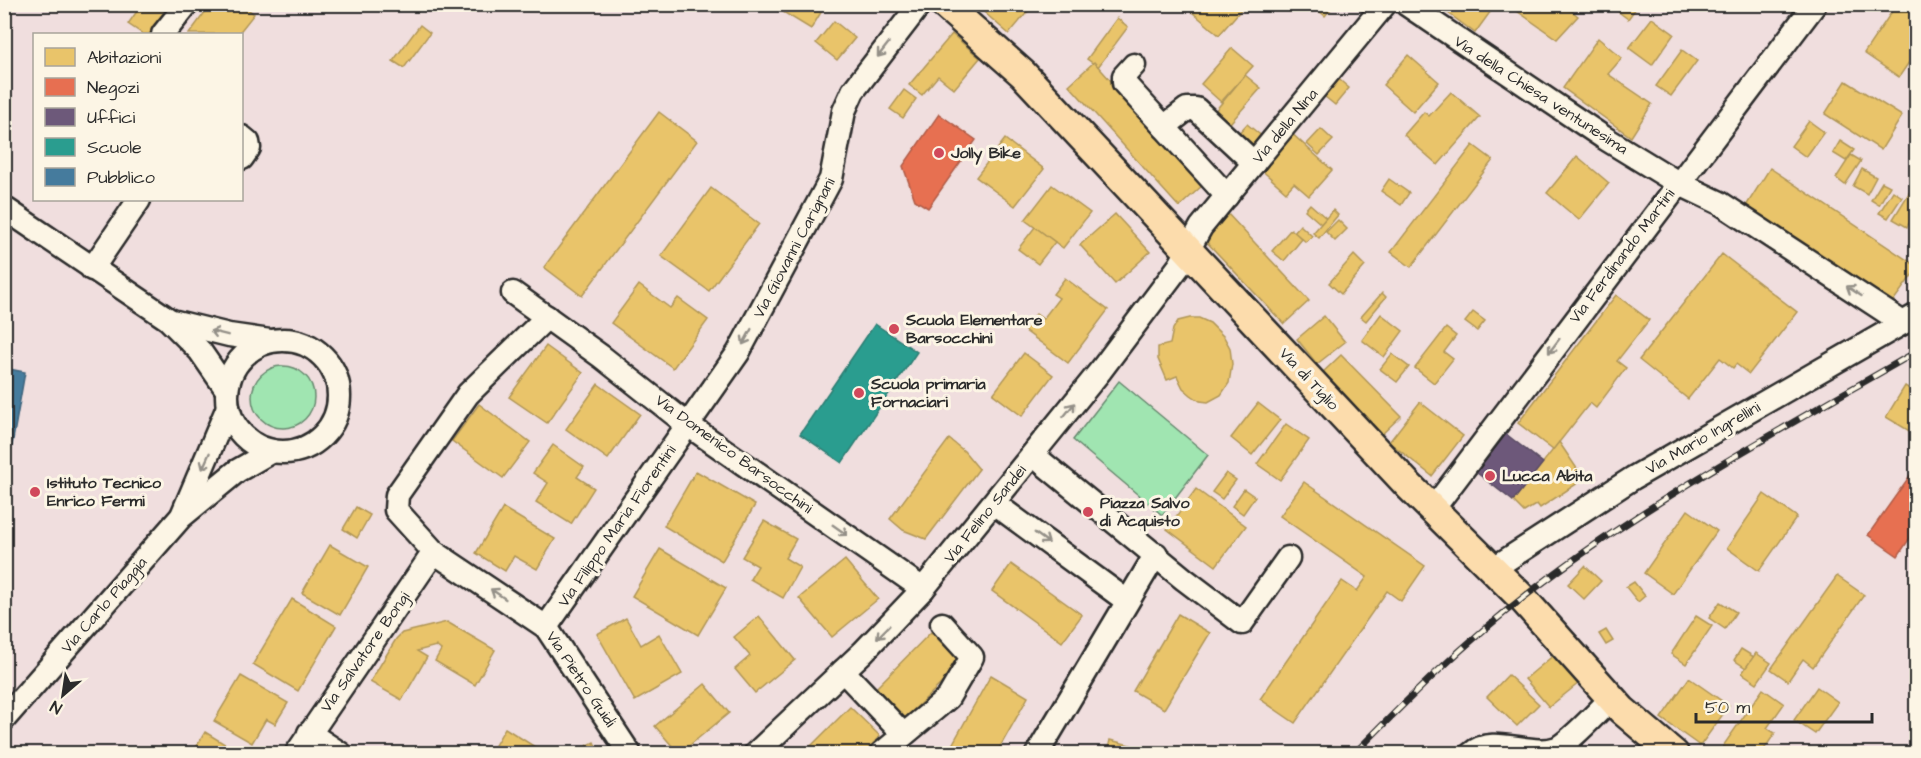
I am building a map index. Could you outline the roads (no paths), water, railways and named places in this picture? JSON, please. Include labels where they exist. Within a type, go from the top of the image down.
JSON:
[{"type":"main road","name":"Via di Tiglio","points":[[944,4],[1023,74],[1433,509],[1494,568],[1612,699],[1631,718],[1674,753]]},
{"type":"street","points":[[164,33],[187,4]]},
{"type":"street","name":"Via Giovanni Carignani","points":[[688,425],[738,353],[831,180],[844,111],[853,91],[920,4]]},
{"type":"street","name":"Via della Nina","points":[[1189,251],[1202,227],[1385,4]]},
{"type":"street","name":"Via della Chiesa ventunesima","points":[[1406,4],[1603,137],[1678,183],[1720,203],[1910,319]]},
{"type":"street","name":"Via Ferdinando Martini","points":[[1433,509],[1815,4]]},
{"type":"street","points":[[1134,65],[1124,76],[1124,83],[1227,196]]},
{"type":"street","points":[[1164,128],[1187,109],[1196,109],[1254,163]]},
{"type":"street","points":[[243,138],[248,142],[249,148],[243,157]]},
{"type":"street","points":[[92,268],[138,201]]},
{"type":"street","points":[[4,208],[168,320],[200,351],[227,399],[243,436],[272,451],[300,449],[317,441],[334,418],[339,400],[334,372],[323,357],[299,342],[270,341],[230,335],[168,320]]},
{"type":"street","name":"Via Felino Sandei","points":[[755,753],[843,671],[923,590],[1101,370],[1189,251]]},
{"type":"street","name":"Via Domenico Barsocchini","points":[[513,293],[688,425],[923,590]]},
{"type":"street","points":[[434,552],[396,510],[397,495],[468,394],[547,317]]},
{"type":"street","name":"Via Mario Ingrellini","points":[[1494,568],[1633,478],[1910,319]]},
{"type":"street","points":[[227,399],[231,374],[240,360],[253,348],[270,341]]},
{"type":"street","name":"Via Carlo Piaggia","points":[[181,517],[227,399]]},
{"type":"street","name":"Via Filippo Maria Fiorentini","points":[[546,627],[688,425]]},
{"type":"street","name":"Via Carlo Piaggia","points":[[4,719],[181,517],[237,471],[272,451]]},
{"type":"street","points":[[1033,455],[1184,579],[1242,622],[1288,558]]},
{"type":"street","points":[[994,504],[1127,601]]},
{"type":"street","name":"Via Pietro Guidi","points":[[434,552],[546,627],[630,753]]},
{"type":"street","name":"Via Salvatore Bongi","points":[[296,753],[434,552]]},
{"type":"street","points":[[1037,753],[1156,554]]},
{"type":"street","points":[[881,753],[948,698],[972,657],[942,624]]},
{"type":"street","points":[[843,671],[903,734]]},
{"type":"street","points":[[1471,753],[1475,750],[1502,746],[1538,753],[1557,748],[1612,699]]},
{"type":"street","points":[[309,733],[341,753]]},
{"type":"railway","points":[[1354,754],[1479,634],[1570,562],[1666,498],[1765,438],[1916,352]]},
{"type":"place","name":"Jolly Bike","points":[[939,153]]},
{"type":"place","name":"Scuola Elementare Barsocchini","points":[[894,329]]},
{"type":"place","name":"Scuola primaria Fornaciari","points":[[859,393]]},
{"type":"place","name":"Lucca Abita","points":[[1490,476]]},
{"type":"place","name":"Istituto Tecnico Enrico Fermi","points":[[35,492]]},
{"type":"place","name":"Piazza Salvo di Acquisto","points":[[1088,512]]}]
